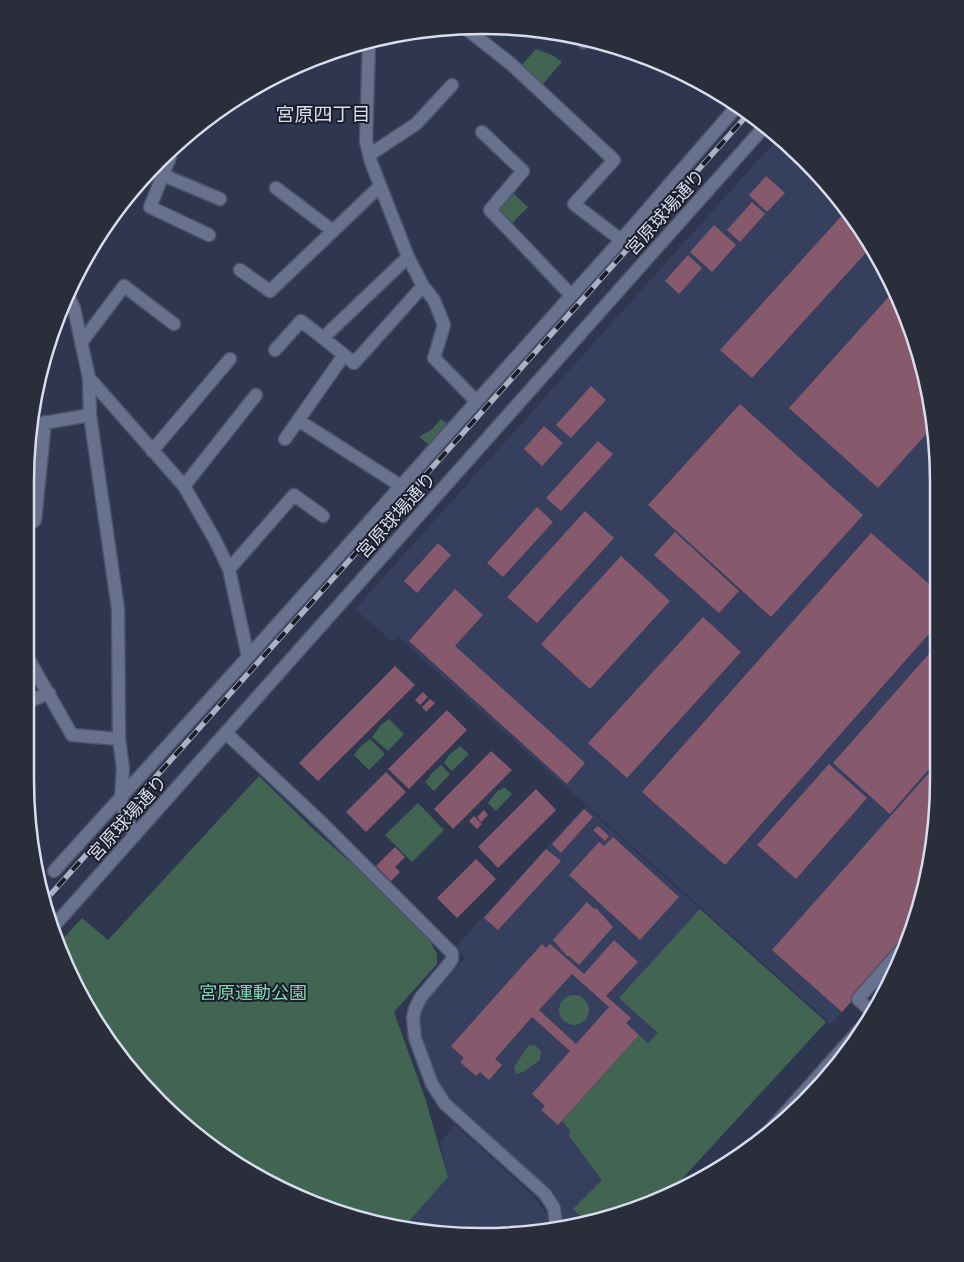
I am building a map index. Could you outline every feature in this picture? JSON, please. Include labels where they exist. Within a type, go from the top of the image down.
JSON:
[{"type":"street","points":[[473,34],[511,64],[614,160],[574,204],[621,240]]},
{"type":"street","points":[[369,48],[366,141],[369,155],[408,257],[423,286],[434,300],[444,325],[434,358],[476,401]]},
{"type":"street","points":[[369,155],[416,124],[452,85]]},
{"type":"street","points":[[54,871],[121,799],[621,240],[733,111]]},
{"type":"street","name":"宮原球場通り","points":[[57,921],[761,131]]},
{"type":"street","points":[[482,132],[523,171],[490,210],[571,295]]},
{"type":"street","points":[[168,162],[150,207],[209,235]]},
{"type":"street","points":[[163,175],[220,199]]},
{"type":"street","points":[[240,270],[270,291],[380,186]]},
{"type":"street","points":[[276,188],[333,231]]},
{"type":"street","points":[[323,338],[408,257]]},
{"type":"street","points":[[81,343],[124,286],[174,324]]},
{"type":"street","points":[[275,350],[301,320],[354,364],[423,286]]},
{"type":"street","points":[[71,303],[89,378],[90,416],[118,609],[119,740],[123,769],[121,799],[124,813],[135,835]]},
{"type":"street","points":[[284,439],[344,355]]},
{"type":"street","points":[[152,451],[230,359]]},
{"type":"street","points":[[89,378],[184,486],[215,540],[229,569],[248,657]]},
{"type":"street","points":[[184,486],[256,395]]},
{"type":"street","points":[[38,424],[90,416]]},
{"type":"street","points":[[298,420],[401,486]]},
{"type":"street","points":[[34,521],[45,422]]},
{"type":"street","points":[[229,569],[294,495],[323,516]]},
{"type":"street","points":[[34,668],[72,735],[119,740]]},
{"type":"street","points":[[34,699],[49,693]]},
{"type":"street","points":[[226,733],[322,823],[452,953],[450,964],[419,999],[414,1015],[414,1034],[432,1084],[445,1104],[545,1194],[554,1208],[556,1222]]},
{"type":"street","points":[[868,1008],[858,999],[892,960]]},
{"type":"shaded area","points":[[774,142],[819,186],[838,209],[870,258],[896,310],[915,366],[922,395],[929,453],[930,482],[929,809],[922,867],[915,896],[895,954],[831,1024],[398,637],[393,642],[355,609]]},
{"type":"shaded area","points":[[585,806],[826,1022],[678,1183],[626,1204],[598,1213],[562,1221],[553,1192],[446,1096],[438,1083],[420,1029],[419,1016],[426,999],[465,958],[456,946]]},
{"type":"shaded area","points":[[455,1125],[533,1196],[547,1214],[548,1223],[482,1228],[408,1222],[448,1177],[440,1142]]},
{"type":"green space","points":[[536,49],[552,55],[562,62],[542,85],[521,66]]},
{"type":"green space","points":[[513,193],[528,207],[512,223],[499,210]]},
{"type":"green space","points":[[441,419],[451,427],[432,447],[419,437],[432,429]]},
{"type":"green space","points":[[389,719],[404,734],[388,751],[372,737],[381,725]]},
{"type":"green space","points":[[370,739],[385,754],[369,770],[354,755]]},
{"type":"green space","points":[[460,746],[469,754],[452,771],[444,763],[449,755]]},
{"type":"green space","points":[[441,765],[450,774],[434,791],[425,782]]},
{"type":"green space","name":"宮原運動公園","points":[[259,776],[314,830],[356,867],[430,941],[437,954],[437,964],[394,1012],[425,1098],[448,1177],[408,1222],[366,1213],[310,1194],[284,1182],[233,1153],[186,1117],[145,1076],[126,1053],[94,1004],[80,978],[63,938],[82,918],[108,940]]},
{"type":"green space","points":[[504,787],[512,794],[496,811],[488,803],[498,790]]},
{"type":"green space","points":[[418,803],[444,830],[412,862],[385,835]]},
{"type":"green space","points":[[700,909],[826,1022],[678,1183],[626,1204],[582,1217],[573,1209],[602,1180],[569,1136],[570,1130],[562,1121],[639,1035],[648,1043],[658,1033],[619,998]]},
{"type":"green space","points":[[574,995],[580,996],[588,1004],[588,1016],[580,1024],[574,1025],[568,1024],[560,1016],[559,1010],[560,1004],[568,996]]},
{"type":"green space","points":[[535,1045],[541,1051],[540,1060],[523,1072],[516,1074],[514,1067],[528,1046]]},
{"type":"building","points":[[766,176],[785,193],[767,212],[749,195]]},
{"type":"building","points":[[752,202],[765,214],[740,242],[727,230]]},
{"type":"building","points":[[842,215],[866,252],[752,378],[720,350]]},
{"type":"building","points":[[714,225],[736,245],[712,272],[690,252]]},
{"type":"building","points":[[688,255],[702,268],[679,294],[665,281]]},
{"type":"building","points":[[889,296],[915,366],[922,395],[927,433],[878,488],[789,408]]},
{"type":"building","points":[[591,386],[606,400],[571,438],[556,425]]},
{"type":"building","points":[[740,404],[863,515],[771,617],[648,505]]},
{"type":"building","points":[[544,426],[563,443],[542,466],[524,449]]},
{"type":"building","points":[[598,441],[613,454],[561,511],[546,498]]},
{"type":"building","points":[[537,507],[553,522],[503,577],[487,563]]},
{"type":"building","points":[[585,511],[614,538],[537,623],[507,597]]},
{"type":"building","points":[[675,532],[739,591],[719,613],[654,555]]},
{"type":"building","points":[[871,533],[930,585],[930,633],[725,865],[642,792]]},
{"type":"building","points":[[438,543],[451,555],[417,593],[404,581]]},
{"type":"building","points":[[621,556],[670,601],[590,689],[541,644]]},
{"type":"building","points":[[455,589],[483,615],[455,646],[585,763],[567,784],[409,641]]},
{"type":"building","points":[[703,617],[741,652],[627,778],[588,743]]},
{"type":"building","points":[[930,653],[930,768],[890,814],[833,763]]},
{"type":"building","points":[[395,666],[415,685],[318,781],[299,763]]},
{"type":"building","points":[[423,692],[428,697],[420,705],[415,700]]},
{"type":"building","points":[[430,699],[435,703],[426,712],[422,707]]},
{"type":"building","points":[[447,710],[467,730],[409,789],[388,769]]},
{"type":"building","points":[[491,751],[512,770],[453,829],[434,809]]},
{"type":"building","points":[[829,764],[867,798],[796,879],[757,845]]},
{"type":"building","points":[[386,772],[406,792],[366,832],[346,812]]},
{"type":"building","points":[[930,772],[929,809],[922,867],[915,896],[897,950],[842,1012],[772,950]]},
{"type":"building","points":[[536,789],[556,810],[498,868],[478,847]]},
{"type":"building","points":[[584,809],[593,817],[561,853],[552,844]]},
{"type":"building","points":[[484,810],[488,815],[481,822],[477,817]]},
{"type":"building","points":[[474,816],[482,824],[477,829],[469,821]]},
{"type":"building","points":[[598,826],[609,836],[605,841],[593,830]]},
{"type":"building","points":[[613,837],[679,897],[640,940],[569,875],[599,842],[604,846]]},
{"type":"building","points":[[395,847],[405,857],[395,867],[400,872],[391,881],[376,866]]},
{"type":"building","points":[[546,849],[561,861],[498,930],[484,918]]},
{"type":"building","points":[[476,859],[496,879],[457,918],[437,898]]},
{"type":"building","points":[[587,902],[594,909],[596,908],[613,927],[579,965],[567,956],[553,940]]},
{"type":"building","points":[[614,940],[638,962],[606,996],[631,1018],[626,1023],[639,1035],[558,1125],[541,1110],[545,1106],[532,1094],[570,1051],[532,1017],[495,1059],[502,1065],[489,1080],[480,1072],[476,1076],[460,1062],[464,1058],[451,1046],[542,944],[546,948],[550,944],[584,974]],"holes":[[[572,974],[609,1007],[576,1044],[539,1010]]]},
{"type":"railway","points":[[49,896],[744,118]]},
{"type":"district","name":"宮原四丁目","points":[[323,114]]}]
